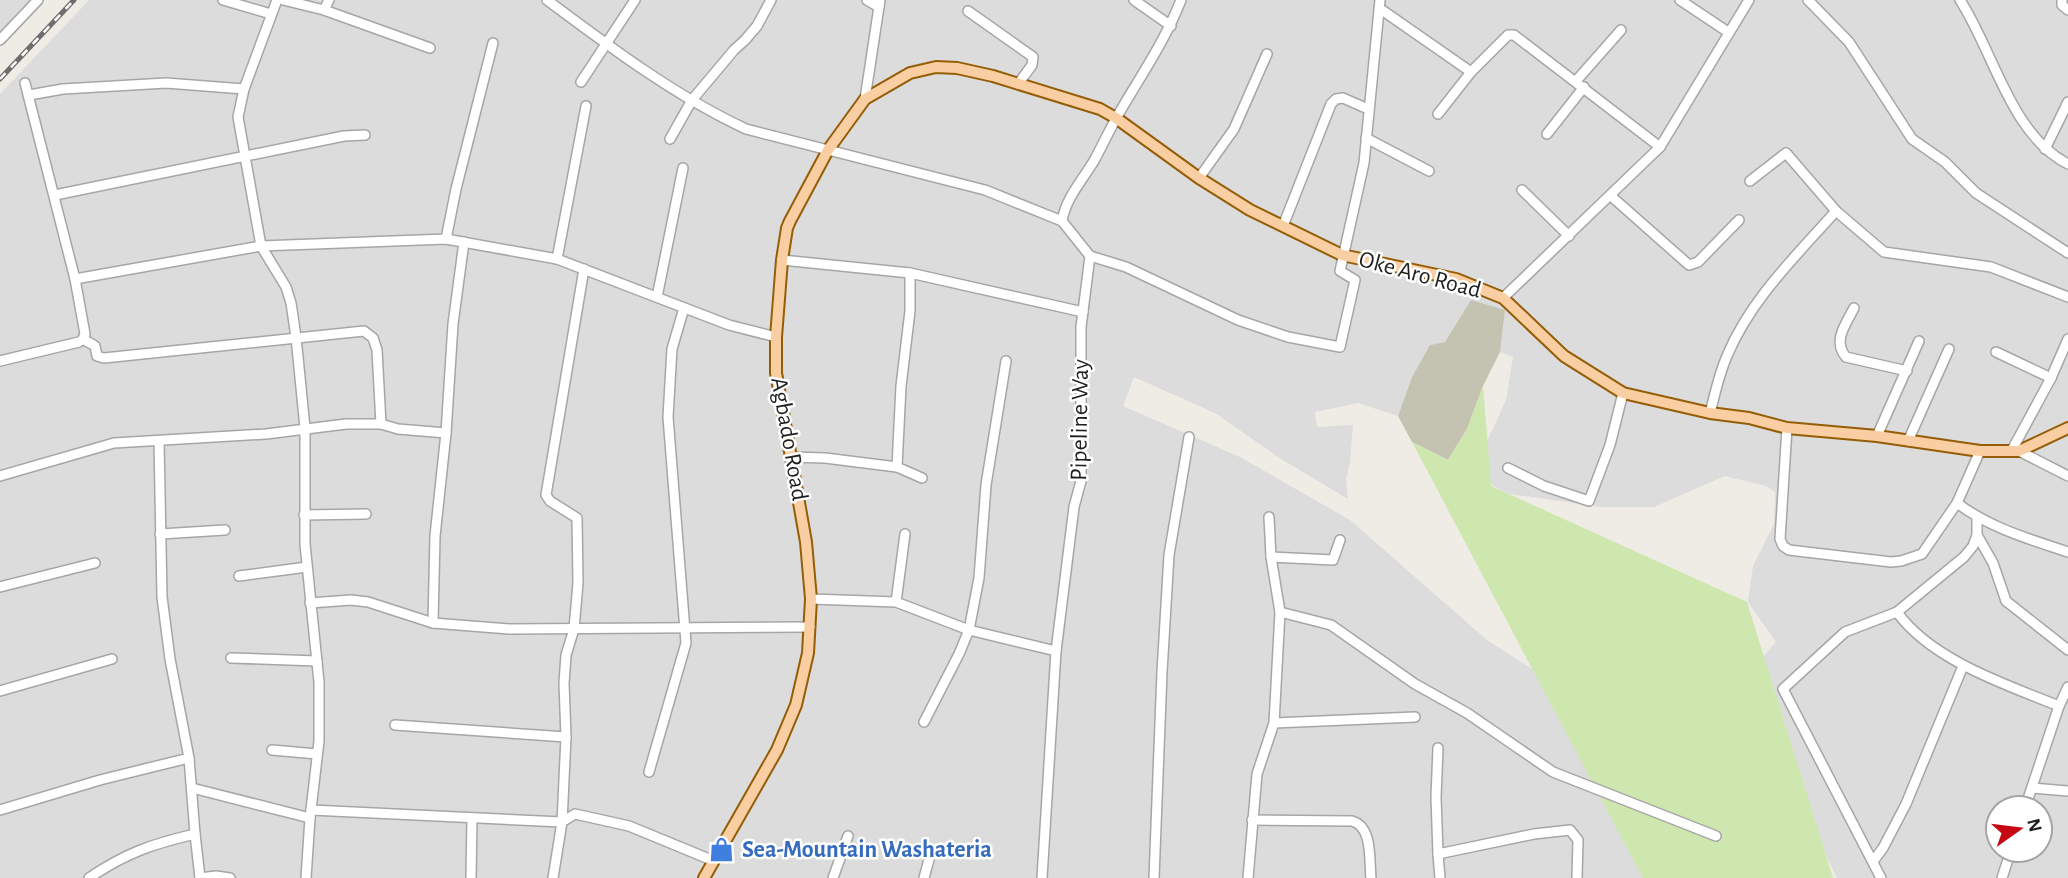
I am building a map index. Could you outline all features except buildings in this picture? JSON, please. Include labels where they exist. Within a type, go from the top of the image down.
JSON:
[{"type":"main road","name":"Oke Aro Road","points":[[865,99],[910,73],[936,67],[957,68],[1100,109],[1250,210],[1342,255],[1456,279],[1503,298],[1564,356],[1623,393],[1787,428],[1877,436],[1980,451],[2015,451],[2068,428]]},
{"type":"main road","name":"Agbado Road","points":[[704,878],[777,750],[796,705],[808,653],[811,599],[800,503],[776,373],[782,260],[787,228],[828,150],[865,99]]},
{"type":"street","points":[[0,40],[38,0]]},
{"type":"street","points":[[223,0],[271,14]]},
{"type":"street","points":[[276,0],[244,89],[238,117],[261,246],[286,287],[291,303],[305,428],[304,515],[319,682],[317,754],[306,878]]},
{"type":"street","points":[[283,0],[324,10],[430,48]]},
{"type":"street","points":[[324,10],[329,0]]},
{"type":"street","points":[[547,0],[606,44],[692,100],[746,129],[985,190],[1062,221],[1090,256],[1126,267],[1238,320],[1288,337],[1340,347],[1355,280],[1340,271],[1359,192],[1380,4]]},
{"type":"street","points":[[581,82],[635,0]]},
{"type":"street","points":[[670,139],[692,100],[757,26],[771,0]]},
{"type":"street","points":[[867,0],[880,4]]},
{"type":"street","points":[[1134,0],[1171,26]]},
{"type":"street","points":[[1062,221],[1068,201],[1171,26],[1181,0]]},
{"type":"street","points":[[1680,0],[1728,32]]},
{"type":"street","points":[[1503,298],[1660,147],[1749,0]]},
{"type":"street","points":[[1808,0],[1849,42],[1912,139],[1945,162],[1976,193],[2068,253]]},
{"type":"street","points":[[1960,0],[1978,27],[2011,101],[2045,149],[2068,164]]},
{"type":"street","points":[[2062,0],[2062,5],[2068,10]]},
{"type":"street","name":"Agbado Road","points":[[865,99],[880,4]]},
{"type":"street","points":[[1380,4],[1471,72]]},
{"type":"street","points":[[968,11],[1033,57],[1032,65],[1018,84]]},
{"type":"street","points":[[1576,80],[1621,30]]},
{"type":"street","points":[[1438,114],[1471,72],[1508,35],[1514,35],[1660,147]]},
{"type":"street","points":[[446,239],[493,43]]},
{"type":"street","points":[[1199,178],[1234,129],[1267,54]]},
{"type":"street","points":[[25,83],[75,279],[85,334],[83,339]]},
{"type":"street","points":[[29,95],[75,88],[166,83],[244,89]]},
{"type":"street","points":[[1547,134],[1584,87]]},
{"type":"street","points":[[1283,226],[1331,104],[1336,99],[1343,98],[1368,109]]},
{"type":"street","points":[[2045,149],[2068,102]]},
{"type":"street","points":[[557,259],[586,106]]},
{"type":"street","points":[[55,195],[344,136],[366,135]]},
{"type":"street","points":[[1366,138],[1429,171]]},
{"type":"street","points":[[1750,181],[1786,153],[1836,211],[1884,253],[1991,267],[2068,297]]},
{"type":"street","points":[[657,298],[682,168]]},
{"type":"street","points":[[1522,190],[1569,236]]},
{"type":"street","points":[[1611,196],[1689,265],[1698,262],[1739,220]]},
{"type":"street","points":[[1710,413],[1727,357],[1743,325],[1762,295],[1836,211]]},
{"type":"street","points":[[75,279],[261,246],[446,239],[557,259],[729,325],[776,337]]},
{"type":"street","points":[[433,623],[435,536],[446,433],[453,324],[464,242]]},
{"type":"street","name":"Pipeline Way","points":[[1042,878],[1056,651],[1074,507],[1081,481],[1083,312],[1090,256]]},
{"type":"street","points":[[782,260],[910,273],[1083,312]]},
{"type":"street","points":[[553,878],[562,822],[566,655],[574,629],[578,583],[577,518],[550,501],[546,495],[584,268]]},
{"type":"street","points":[[897,467],[901,386],[910,311],[910,273]]},
{"type":"street","points":[[649,772],[684,651],[685,628],[668,417],[672,349],[684,308]]},
{"type":"street","points":[[1854,308],[1839,340],[1839,350],[1846,357],[1907,371]]},
{"type":"street","points":[[0,361],[83,339],[95,346],[97,356],[104,358],[364,331],[373,338],[377,350],[381,424]]},
{"type":"street","points":[[2068,339],[2015,451],[2068,476]]},
{"type":"street","points":[[1877,436],[1919,341]]},
{"type":"street","points":[[1908,441],[1949,349]]},
{"type":"street","points":[[1996,352],[2051,378]]},
{"type":"street","points":[[924,722],[969,630],[979,578],[986,485],[1006,361]]},
{"type":"street","points":[[1508,468],[1544,486],[1589,500],[1610,445],[1623,393]]},
{"type":"street","points":[[0,476],[114,443],[266,434],[346,424],[381,424],[398,429],[446,433]]},
{"type":"street","points":[[1787,428],[1780,539],[1783,546],[1789,550],[1901,561],[1922,554],[1957,503],[1980,451]]},
{"type":"street","points":[[1154,878],[1162,672],[1170,555],[1189,437]]},
{"type":"street","points":[[159,441],[162,597],[170,659],[189,758],[200,878],[230,878]]},
{"type":"street","points":[[790,457],[825,458],[897,467],[922,478]]},
{"type":"street","points":[[1957,503],[1977,518],[2017,536],[2068,552]]},
{"type":"street","points":[[304,515],[366,514]]},
{"type":"street","points":[[1248,878],[1257,774],[1274,723],[1280,612],[1271,557],[1269,517]]},
{"type":"street","points":[[1881,878],[1783,689],[1845,632],[1897,612],[1964,557],[1973,546],[1977,535],[1977,518]]},
{"type":"street","points":[[160,534],[225,530]]},
{"type":"street","points":[[896,602],[905,534]]},
{"type":"street","points":[[1977,535],[1993,563],[2006,601],[2068,650]]},
{"type":"street","points":[[1271,557],[1329,561],[1335,556],[1340,540]]},
{"type":"street","points":[[0,587],[95,563]]},
{"type":"street","points":[[239,576],[307,567]]},
{"type":"street","points":[[811,599],[896,602],[969,630],[1056,651]]},
{"type":"street","points":[[310,603],[351,600],[368,602],[433,623],[509,629],[810,627]]},
{"type":"street","points":[[1280,612],[1331,625],[1415,684],[1467,713],[1553,772],[1716,836]]},
{"type":"street","points":[[1897,612],[1906,625],[1963,666],[2059,706]]},
{"type":"street","points":[[231,658],[317,661]]},
{"type":"street","points":[[0,691],[112,659]]},
{"type":"street","points":[[1874,860],[1906,804],[1963,666]]},
{"type":"street","points":[[2030,794],[2059,706],[2068,687]]},
{"type":"street","points":[[1274,723],[1415,717]]},
{"type":"street","points":[[395,725],[566,737]]},
{"type":"street","points":[[1437,748],[1436,797],[1440,878]]},
{"type":"street","points":[[272,750],[317,754]]},
{"type":"street","points":[[0,810],[100,780],[189,758]]},
{"type":"street","points":[[192,788],[310,814],[526,818],[562,822],[575,814],[629,826],[714,861]]},
{"type":"street","points":[[2032,788],[2068,791]]},
{"type":"street","points":[[471,878],[472,818]]},
{"type":"street","points":[[1252,820],[1360,823],[1368,843],[1371,878]]},
{"type":"street","points":[[1438,854],[1534,834],[1570,830],[1578,840],[1577,878]]},
{"type":"street","points":[[89,878],[151,844],[195,834]]},
{"type":"street","points":[[833,878],[848,836]]},
{"type":"street","points":[[924,878],[930,856]]},
{"type":"shaded area","points":[[0,0],[31,0],[0,32]]},
{"type":"shaded area","points":[[89,0],[2068,0],[2068,878],[1837,878],[1774,750],[1751,671],[1776,642],[1748,602],[1753,566],[1774,524],[1775,492],[1766,486],[1725,476],[1654,507],[1602,507],[1509,494],[1490,484],[1476,466],[1506,400],[1513,357],[1500,352],[1505,310],[1445,342],[1430,345],[1412,377],[1398,416],[1358,403],[1315,412],[1317,427],[1353,425],[1346,479],[1348,499],[1281,459],[1215,413],[1134,377],[1123,406],[1240,457],[1350,520],[1487,640],[1532,669],[1583,684],[1760,878],[0,878],[0,94]]},
{"type":"shaded area","points":[[1471,300],[1505,310],[1500,352],[1483,386],[1467,429],[1448,460],[1412,442],[1398,416],[1412,377],[1430,345],[1445,342]]},
{"type":"green space","points":[[1483,386],[1491,486],[1747,602],[1833,878],[1643,878],[1412,442],[1448,460],[1467,429]]},
{"type":"railway","points":[[0,79],[74,0]]},
{"type":"place","name":"Sea-Mountain Washateria","points":[[722,850]]}]
